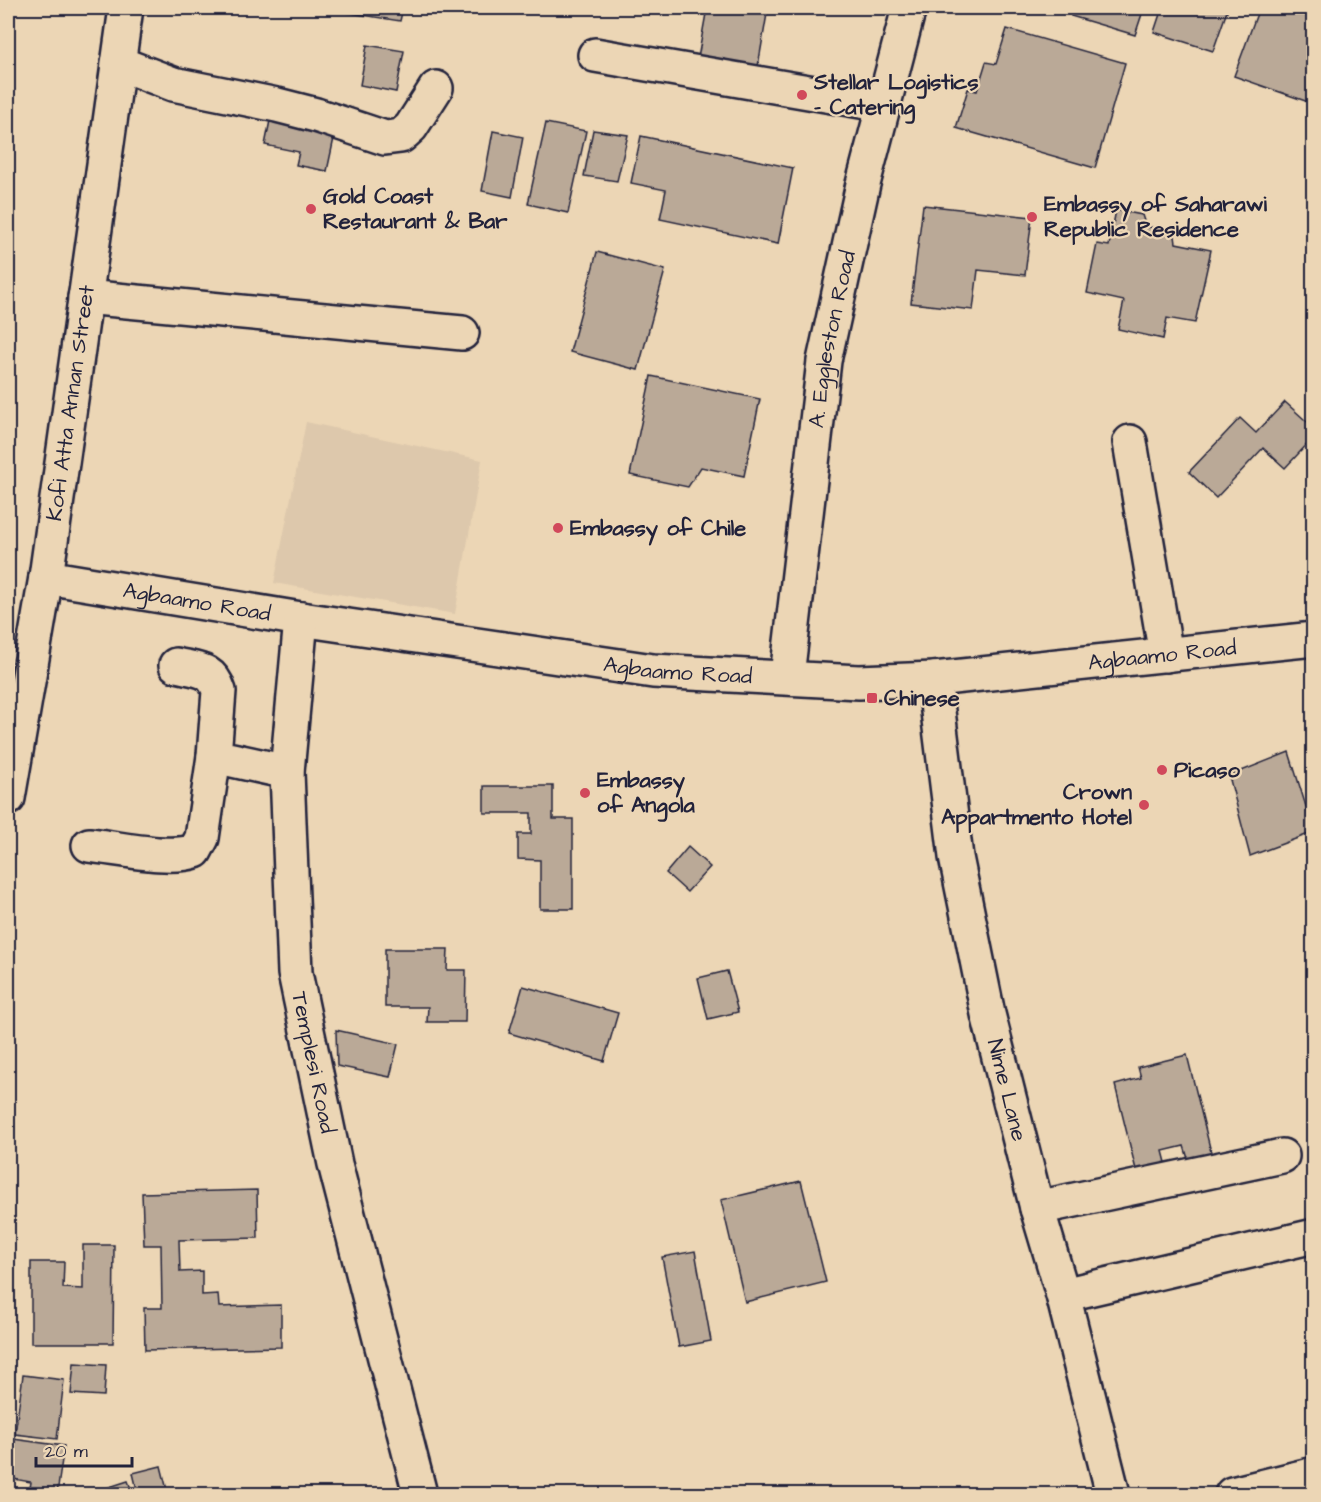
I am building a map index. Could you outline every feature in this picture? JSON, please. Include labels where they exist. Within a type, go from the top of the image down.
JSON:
[{"type":"street","name":"Kofi Atta Annan Street","points":[[8,798],[46,577],[126,8]]},
{"type":"street","name":"A. Eggleston Road","points":[[787,676],[824,361],[863,184],[909,8]]},
{"type":"street","points":[[595,55],[884,105]]},
{"type":"street","points":[[118,63],[173,84],[316,115],[385,138],[400,136],[411,127],[436,88]]},
{"type":"street","points":[[86,297],[462,333]]},
{"type":"street","points":[[1130,442],[1166,655]]},
{"type":"street","name":"Agbaamo Road","points":[[46,577],[301,619],[653,671],[787,676],[859,682],[934,680],[1314,639]]},
{"type":"street","name":"Templesi Road","points":[[301,619],[287,772],[295,973],[335,1164],[420,1494]]},
{"type":"street","points":[[89,845],[171,855],[195,851],[202,838],[214,756],[219,691],[217,682],[210,674],[176,665]]},
{"type":"street","name":"Nime Lane","points":[[934,680],[960,878],[988,1014],[1113,1494]]},
{"type":"street","points":[[214,756],[287,772]]},
{"type":"street","points":[[1037,1208],[1282,1156]]},
{"type":"street","points":[[1063,1295],[1314,1236]]},
{"type":"street","points":[[1232,1494],[1314,1474]]},
{"type":"shaded area","points":[[306,422],[482,460],[455,614],[274,583]]},
{"type":"building","points":[[344,8],[403,8],[400,21],[343,12]]},
{"type":"building","points":[[707,8],[768,8],[757,72],[698,58]]},
{"type":"building","points":[[1074,8],[1144,8],[1135,35],[1071,16]]},
{"type":"building","points":[[1162,8],[1228,8],[1213,51],[1154,32]]},
{"type":"building","points":[[1259,8],[1304,8],[1314,11],[1314,104],[1234,76]]},
{"type":"building","points":[[1007,29],[1125,63],[1095,168],[956,128],[968,89],[977,91],[986,62],[996,64]]},
{"type":"building","points":[[367,45],[404,51],[396,92],[360,85]]},
{"type":"building","points":[[272,111],[337,124],[327,171],[296,165],[299,152],[265,145]]},
{"type":"building","points":[[546,123],[586,131],[568,213],[528,204]]},
{"type":"building","points":[[593,130],[628,135],[617,181],[584,176]]},
{"type":"building","points":[[493,131],[523,137],[512,197],[482,191]]},
{"type":"building","points":[[641,136],[793,168],[778,244],[660,219],[666,190],[631,183]]},
{"type":"building","points":[[923,205],[1032,217],[1025,275],[978,270],[973,310],[911,303]]},
{"type":"building","points":[[1116,210],[1142,215],[1146,227],[1174,229],[1176,243],[1211,250],[1195,323],[1167,318],[1163,339],[1118,329],[1124,301],[1087,293],[1097,244],[1109,246]]},
{"type":"building","points":[[597,252],[665,270],[638,370],[570,352]]},
{"type":"building","points":[[651,376],[760,399],[744,476],[701,467],[688,487],[630,475]]},
{"type":"building","points":[[1285,402],[1314,428],[1314,437],[1285,468],[1263,448],[1216,498],[1189,472],[1240,418],[1256,433]]},
{"type":"building","points":[[1289,752],[1314,832],[1250,856],[1229,776]]},
{"type":"building","points":[[484,786],[553,786],[553,819],[573,819],[573,909],[540,909],[540,860],[518,859],[518,834],[531,834],[531,813],[484,813]]},
{"type":"building","points":[[688,847],[710,867],[687,892],[666,873]]},
{"type":"building","points":[[385,949],[448,949],[447,970],[466,970],[465,1022],[427,1022],[428,1007],[385,1007]]},
{"type":"building","points":[[727,971],[738,1012],[708,1019],[698,978]]},
{"type":"building","points":[[523,986],[618,1013],[604,1061],[509,1033]]},
{"type":"building","points":[[336,1030],[398,1044],[390,1077],[337,1066]]},
{"type":"building","points":[[1187,1055],[1213,1160],[1190,1165],[1184,1146],[1163,1151],[1168,1170],[1138,1178],[1115,1085],[1141,1078],[1138,1067]]},
{"type":"building","points":[[801,1181],[826,1282],[745,1302],[721,1200]]},
{"type":"building","points":[[257,1190],[258,1238],[179,1240],[180,1272],[202,1271],[202,1295],[218,1294],[219,1307],[281,1305],[281,1347],[145,1350],[144,1308],[162,1308],[161,1245],[144,1245],[142,1193]]},
{"type":"building","points":[[83,1245],[114,1245],[113,1343],[31,1343],[31,1262],[64,1262],[63,1288],[83,1289]]},
{"type":"building","points":[[695,1251],[711,1341],[679,1347],[662,1257]]},
{"type":"building","points":[[74,1363],[106,1365],[104,1396],[71,1394]]},
{"type":"building","points":[[23,1375],[64,1380],[57,1439],[15,1434]]},
{"type":"building","points":[[13,1439],[64,1446],[57,1494],[29,1494],[31,1482],[8,1478]]},
{"type":"building","points":[[161,1466],[168,1494],[138,1494],[133,1473]]},
{"type":"building","points":[[128,1481],[133,1494],[98,1494],[97,1491]]},
{"type":"place","name":"Stellar Logistics - Catering","points":[[802,95]]},
{"type":"place","name":"Gold Coast Restaurant & Bar","points":[[311,209]]},
{"type":"place","name":"Embassy of Saharawi Republic Residence","points":[[1032,217]]},
{"type":"place","name":"Embassy of Chile","points":[[558,528]]},
{"type":"place","name":"Chinese","points":[[872,698]]},
{"type":"place","name":"Picaso","points":[[1162,770]]},
{"type":"place","name":"Embassy of Angola","points":[[585,793]]},
{"type":"place","name":"Crown Appartmento Hotel","points":[[1144,805]]}]
